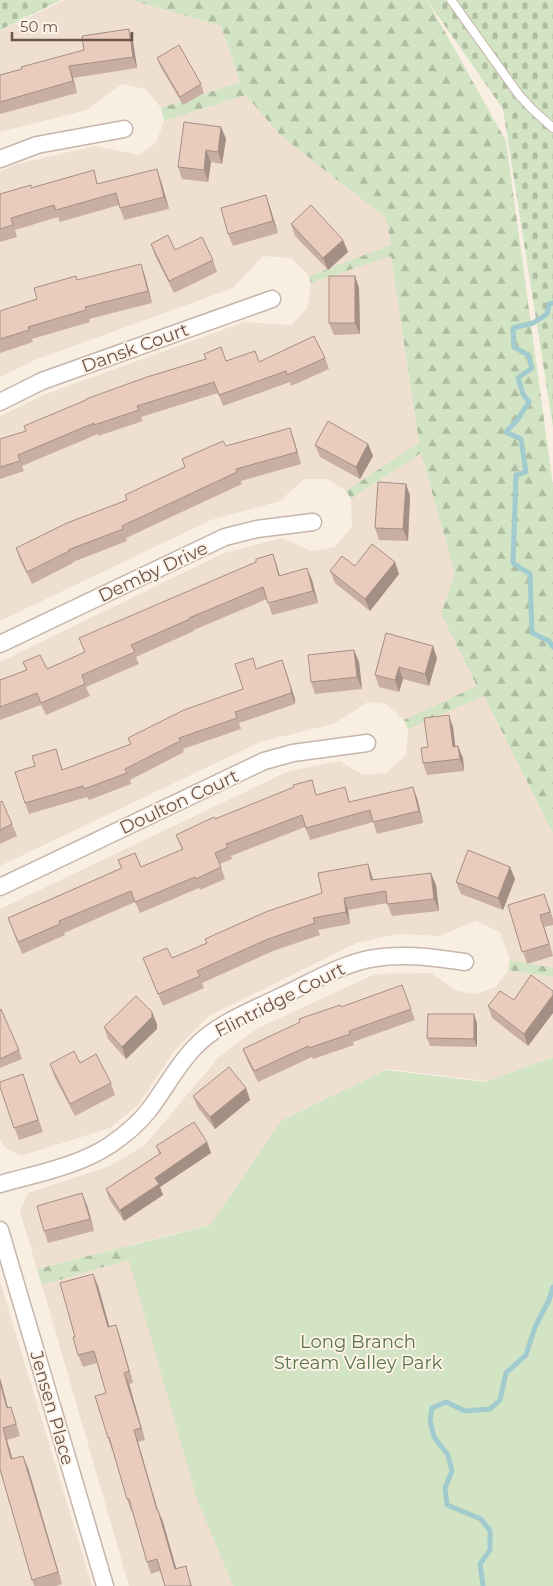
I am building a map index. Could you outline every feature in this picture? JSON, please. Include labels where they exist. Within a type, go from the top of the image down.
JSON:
[{"type":"street","points":[[0,159],[37,145],[124,129]]},
{"type":"street","name":"Dansk Court","points":[[0,402],[42,381],[272,299]]},
{"type":"street","name":"Demby Drive","points":[[0,644],[225,537],[257,529],[312,522]]},
{"type":"street","name":"Doulton Court","points":[[0,887],[264,762],[293,753],[367,743]]},
{"type":"street","name":"Flintridge Court","points":[[0,1184],[76,1162],[109,1146],[141,1119],[150,1109],[177,1068],[195,1047],[210,1034],[230,1021],[336,970],[360,961],[392,956],[429,957],[465,962]]},
{"type":"street","name":"Jensen Place","points":[[0,1230],[104,1586]]},
{"type":"lane","points":[[452,0],[519,95],[553,128]]},
{"type":"shaded area","points":[[65,0],[131,0],[221,26],[240,82],[161,108],[146,89],[122,84],[87,110],[0,132],[0,31]]},
{"type":"shaded area","points":[[246,95],[280,135],[386,218],[391,245],[309,276],[291,258],[263,256],[233,288],[35,360],[0,377],[0,172],[17,164],[95,146],[139,155],[156,143],[164,121]]},
{"type":"shaded area","points":[[391,256],[419,443],[346,491],[328,479],[304,479],[280,501],[211,520],[0,621],[0,416],[46,394],[244,322],[291,325],[308,307],[311,283]]},
{"type":"shaded area","points":[[421,453],[455,574],[441,614],[478,686],[404,720],[386,704],[368,702],[333,724],[260,742],[0,866],[0,662],[224,553],[282,538],[311,551],[335,547],[352,526],[351,499]]},
{"type":"shaded area","points":[[484,696],[553,833],[553,968],[510,960],[500,932],[476,921],[439,936],[398,934],[356,943],[209,1016],[175,1050],[138,1105],[110,1128],[21,1156],[3,1146],[0,1138],[0,909],[289,771],[340,761],[363,775],[386,773],[406,755],[408,729]]},
{"type":"shaded area","points":[[508,970],[553,977],[553,1057],[487,1081],[388,1069],[284,1119],[212,1224],[37,1269],[20,1211],[28,1193],[110,1166],[145,1145],[218,1058],[256,1029],[375,974],[431,973],[457,991],[476,994],[496,987]]},
{"type":"shaded area","points":[[131,1259],[235,1586],[129,1586],[42,1285]]},
{"type":"shaded area","points":[[0,1281],[92,1586],[0,1586]]},
{"type":"green space","points":[[0,0],[61,0],[0,30]]},
{"type":"green space","points":[[131,0],[427,0],[506,141],[553,486],[553,833],[484,696],[408,729],[404,720],[477,686],[441,614],[455,574],[421,453],[351,499],[346,491],[419,443],[391,256],[311,283],[309,276],[391,245],[386,218],[280,135],[246,95],[164,121],[161,108],[240,82],[221,26]]},
{"type":"green space","points":[[427,0],[553,0],[553,427],[503,109]]},
{"type":"green space","points":[[510,960],[553,968],[553,977],[508,970]]},
{"type":"green space","name":"Long Branch Stream Valley Park","points":[[553,1057],[553,1586],[233,1586],[197,1499],[125,1247],[210,1225],[282,1120],[386,1070],[485,1082]]},
{"type":"green space","points":[[127,1246],[131,1259],[42,1285],[37,1269]]},
{"type":"building","points":[[129,29],[133,57],[69,66],[73,81],[0,102],[0,75],[22,69],[21,67],[84,50],[82,36]]},
{"type":"building","points":[[179,45],[201,84],[180,97],[157,58]]},
{"type":"building","points":[[184,122],[221,127],[218,152],[206,150],[204,170],[178,167]]},
{"type":"building","points":[[157,169],[164,197],[120,208],[116,193],[56,210],[54,205],[11,218],[13,225],[0,229],[0,194],[31,185],[31,188],[94,170],[97,184]]},
{"type":"building","points":[[266,195],[273,221],[228,234],[221,208]]},
{"type":"building","points":[[311,205],[343,240],[323,258],[291,224]]},
{"type":"building","points":[[168,235],[175,250],[202,237],[213,260],[169,281],[151,244]]},
{"type":"building","points":[[141,264],[148,291],[85,307],[86,310],[28,327],[29,330],[0,339],[0,311],[37,299],[34,288],[76,276],[77,280]]},
{"type":"building","points":[[329,276],[355,276],[355,323],[329,323]]},
{"type":"building","points":[[314,336],[325,358],[287,375],[286,371],[219,395],[214,382],[137,406],[139,410],[94,425],[94,423],[18,455],[20,461],[0,467],[0,439],[26,431],[24,426],[86,399],[147,377],[206,359],[204,354],[221,347],[226,361],[255,351],[259,362]]},
{"type":"building","points":[[328,421],[368,444],[356,467],[315,445]]},
{"type":"building","points":[[290,428],[297,452],[236,469],[237,472],[122,526],[123,529],[68,550],[27,572],[16,548],[67,523],[127,500],[125,495],[185,467],[182,459],[223,441],[226,446]]},
{"type":"building","points":[[378,482],[406,484],[403,529],[375,528]]},
{"type":"building","points":[[372,544],[395,562],[365,599],[330,571],[342,556],[355,566]]},
{"type":"building","points":[[273,554],[279,576],[307,568],[313,591],[268,603],[263,587],[131,645],[135,652],[82,675],[85,684],[41,703],[37,693],[0,707],[0,680],[27,670],[23,662],[40,655],[47,669],[85,652],[79,638],[256,562],[256,559]]},
{"type":"building","points":[[386,633],[433,646],[425,674],[399,667],[395,680],[375,675]]},
{"type":"building","points":[[354,650],[357,677],[311,682],[308,655]]},
{"type":"building","points":[[253,658],[256,669],[282,660],[291,693],[235,712],[237,718],[179,738],[180,741],[125,769],[127,773],[84,789],[83,786],[25,803],[15,772],[35,766],[32,756],[56,749],[62,770],[131,744],[128,738],[184,710],[243,689],[235,664]]},
{"type":"building","points":[[449,715],[453,747],[458,746],[460,759],[423,763],[421,748],[428,747],[424,718]]},
{"type":"building","points":[[312,780],[316,795],[345,787],[349,802],[413,787],[419,811],[373,822],[370,810],[306,828],[302,815],[226,844],[228,847],[215,853],[221,867],[196,879],[195,877],[135,902],[131,891],[59,921],[60,924],[18,942],[8,918],[122,868],[118,860],[135,853],[141,867],[183,849],[176,835],[214,817],[215,819],[294,787],[293,785]]},
{"type":"building","points":[[2,801],[12,824],[0,830],[0,802]]},
{"type":"building","points":[[468,850],[510,867],[498,898],[456,882]]},
{"type":"building","points":[[368,864],[371,880],[431,873],[434,899],[387,904],[386,891],[344,898],[346,912],[313,918],[315,923],[268,939],[197,971],[200,976],[158,994],[143,958],[167,948],[172,958],[207,943],[205,939],[268,911],[322,893],[318,873]]},
{"type":"building","points":[[544,894],[550,912],[540,915],[549,944],[522,952],[508,905]]},
{"type":"building","points":[[531,975],[553,991],[553,995],[524,1034],[488,1006],[500,991],[514,1000]]},
{"type":"building","points":[[402,985],[411,1009],[349,1031],[350,1034],[309,1048],[308,1046],[254,1071],[243,1049],[300,1022],[299,1019],[340,1005],[341,1007]]},
{"type":"building","points":[[136,996],[152,1012],[152,1017],[122,1047],[104,1027]]},
{"type":"building","points":[[0,1010],[19,1050],[0,1059]]},
{"type":"building","points":[[428,1014],[474,1014],[474,1039],[427,1038]]},
{"type":"building","points":[[74,1051],[80,1063],[96,1054],[111,1083],[70,1104],[50,1064]]},
{"type":"building","points":[[229,1067],[246,1088],[210,1117],[193,1096]]},
{"type":"building","points":[[23,1074],[38,1120],[14,1128],[0,1082]]},
{"type":"building","points":[[194,1122],[207,1142],[155,1178],[159,1184],[120,1210],[106,1189],[161,1153],[156,1146]]},
{"type":"building","points":[[82,1193],[90,1219],[44,1231],[37,1206]]},
{"type":"building","points":[[93,1274],[108,1327],[116,1325],[129,1371],[124,1373],[141,1428],[134,1430],[175,1569],[186,1566],[191,1586],[165,1586],[157,1559],[147,1562],[129,1499],[127,1499],[95,1396],[106,1393],[94,1351],[78,1355],[60,1283]]},
{"type":"building","points":[[0,1382],[7,1408],[11,1407],[16,1424],[3,1428],[11,1459],[23,1456],[58,1572],[32,1580],[0,1469]]},
{"type":"waterway","points":[[553,303],[549,304],[547,314],[533,323],[513,328],[514,347],[528,355],[532,368],[518,378],[523,394],[529,402],[506,432],[521,439],[526,472],[516,475],[513,563],[530,574],[532,633],[549,641],[553,647]]},
{"type":"waterway","points":[[483,1586],[480,1564],[490,1550],[490,1531],[481,1519],[447,1505],[445,1488],[452,1471],[448,1455],[434,1437],[430,1420],[432,1408],[446,1402],[465,1411],[490,1409],[500,1400],[506,1373],[526,1355],[535,1327],[549,1300],[553,1287]]}]
